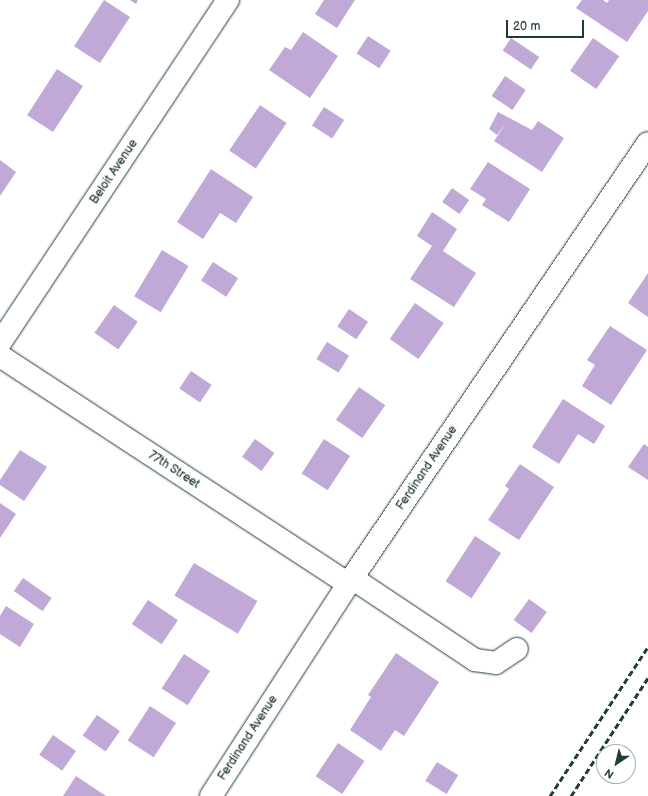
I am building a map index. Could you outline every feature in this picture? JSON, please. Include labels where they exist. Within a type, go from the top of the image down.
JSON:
[{"type":"street","name":"Beloit Avenue","points":[[0,343],[228,0]]},
{"type":"street","name":"Ferdinand Avenue","points":[[211,796],[350,581],[648,143]]},
{"type":"street","name":"77th Street","points":[[0,356],[475,660],[496,663],[517,649]]},
{"type":"building","points":[[104,0],[130,17],[100,63],[74,46]]},
{"type":"building","points":[[130,0],[138,0],[136,4]]},
{"type":"building","points":[[324,0],[355,0],[337,28],[315,14]]},
{"type":"building","points":[[582,0],[603,0],[607,3],[609,0],[648,0],[648,11],[627,42],[576,8]]},
{"type":"building","points":[[303,32],[338,56],[310,98],[269,70],[285,47],[291,50]]},
{"type":"building","points":[[368,36],[391,51],[379,68],[357,54]]},
{"type":"building","points":[[511,38],[539,57],[531,69],[503,50]]},
{"type":"building","points":[[593,38],[619,56],[596,89],[570,71]]},
{"type":"building","points":[[57,69],[83,86],[53,132],[27,115]]},
{"type":"building","points":[[505,76],[526,90],[512,110],[492,96]]},
{"type":"building","points":[[260,105],[287,123],[256,168],[229,151]]},
{"type":"building","points":[[324,107],[344,120],[332,139],[312,125]]},
{"type":"building","points":[[498,112],[532,130],[538,121],[564,138],[542,172],[494,141],[506,123],[497,135],[489,129]]},
{"type":"building","points":[[0,160],[16,172],[0,196]]},
{"type":"building","points":[[488,162],[530,189],[509,222],[482,205],[486,199],[470,189]]},
{"type":"building","points":[[211,169],[253,197],[236,223],[220,213],[203,239],[177,222]]},
{"type":"building","points":[[452,188],[469,200],[459,214],[442,202]]},
{"type":"building","points":[[432,212],[457,229],[443,251],[476,273],[454,307],[410,279],[432,246],[417,236]]},
{"type":"building","points":[[162,250],[189,266],[161,312],[134,296]]},
{"type":"building","points":[[213,262],[238,278],[226,297],[201,280]]},
{"type":"building","points":[[648,273],[648,317],[628,303]]},
{"type":"building","points":[[415,303],[444,323],[418,359],[390,339]]},
{"type":"building","points":[[114,305],[138,322],[118,349],[94,333]]},
{"type":"building","points":[[349,309],[368,322],[356,339],[337,326]]},
{"type":"building","points":[[610,326],[647,350],[611,405],[582,386],[595,365],[587,360]]},
{"type":"building","points":[[327,342],[349,356],[338,373],[316,359]]},
{"type":"building","points":[[191,371],[212,385],[200,402],[179,388]]},
{"type":"building","points":[[359,387],[385,405],[362,438],[336,420]]},
{"type":"building","points":[[563,399],[605,426],[594,444],[578,434],[559,464],[532,447]]},
{"type":"building","points":[[255,439],[274,453],[261,471],[242,457]]},
{"type":"building","points":[[324,439],[350,456],[328,490],[302,473]]},
{"type":"building","points":[[644,444],[648,447],[648,480],[628,467]]},
{"type":"building","points":[[20,450],[47,467],[24,501],[0,485],[0,480]]},
{"type":"building","points":[[520,464],[554,487],[519,540],[488,520],[509,489],[505,486]]},
{"type":"building","points":[[0,503],[16,514],[0,538]]},
{"type":"building","points":[[475,536],[501,553],[472,598],[446,581]]},
{"type":"building","points":[[194,563],[257,601],[238,634],[174,596]]},
{"type":"building","points":[[23,578],[52,598],[42,611],[14,591]]},
{"type":"building","points":[[529,599],[547,612],[532,633],[514,620]]},
{"type":"building","points":[[148,600],[178,620],[162,644],[132,624]]},
{"type":"building","points":[[6,606],[34,624],[20,647],[0,634],[0,616]]},
{"type":"building","points":[[396,653],[439,682],[404,736],[395,730],[381,751],[350,730],[371,697],[368,695]]},
{"type":"building","points":[[184,654],[210,671],[188,705],[162,688]]},
{"type":"building","points":[[150,706],[176,723],[154,757],[128,740]]},
{"type":"building","points":[[97,715],[120,731],[106,752],[83,735]]},
{"type":"building","points":[[53,735],[76,751],[62,771],[39,755]]},
{"type":"building","points":[[338,743],[365,761],[342,794],[316,776]]},
{"type":"building","points":[[437,762],[458,775],[447,794],[425,781]]},
{"type":"building","points":[[76,776],[106,796],[63,796]]},
{"type":"railway","points":[[550,796],[648,647]]},
{"type":"railway","points":[[571,796],[648,678]]}]
